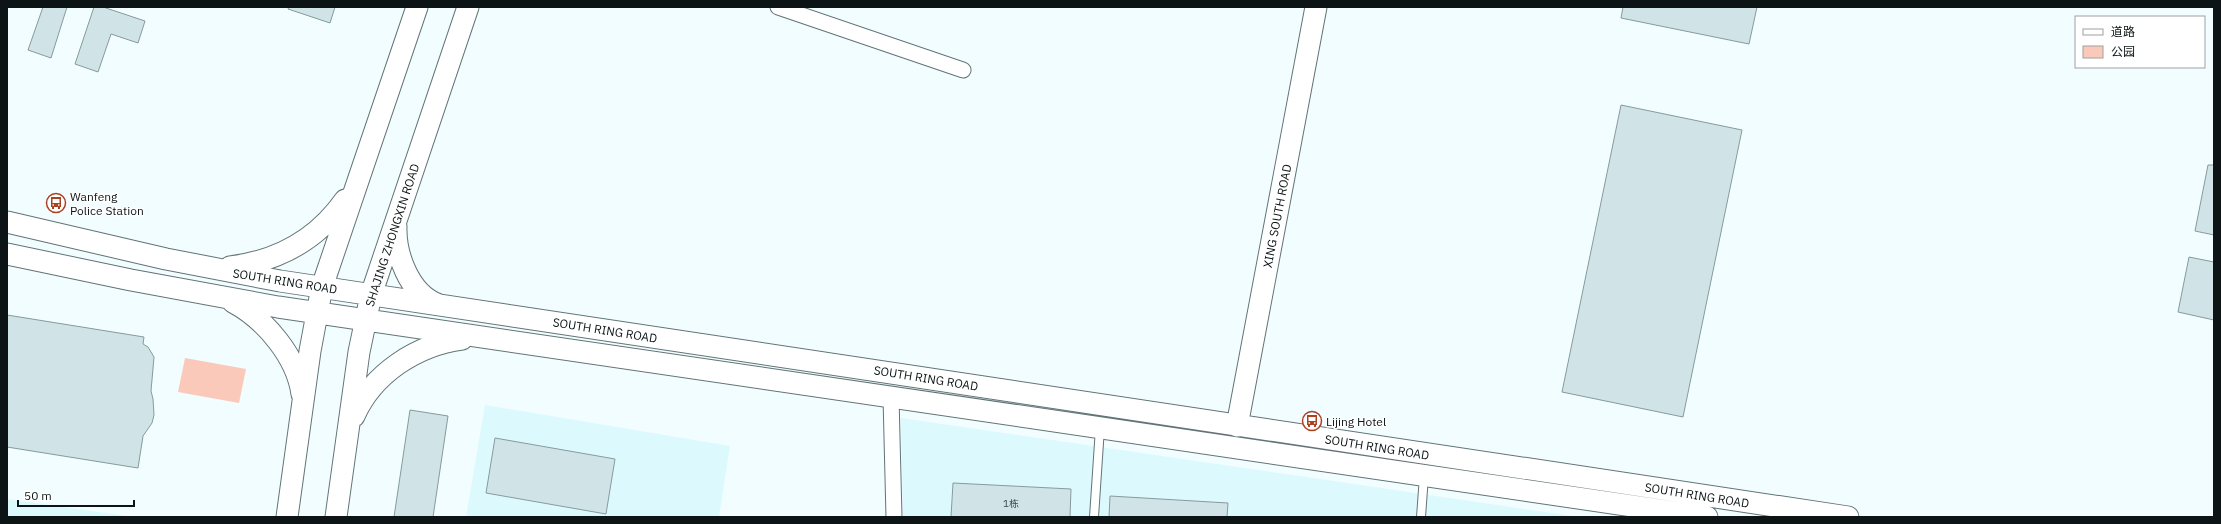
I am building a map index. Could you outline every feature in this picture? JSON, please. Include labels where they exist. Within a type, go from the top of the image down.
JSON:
[{"type":"main road","points":[[287,517],[316,313],[322,287],[356,182],[417,7]]},
{"type":"main road","name":"SHAJING ZHONGXIN ROAD","points":[[336,517],[365,320],[371,295],[468,7]]},
{"type":"main road","name":"XING SOUTH ROAD","points":[[1237,426],[1316,7]]},
{"type":"main road","points":[[210,268],[262,261],[302,243],[331,218],[356,182]]},
{"type":"main road","points":[[396,218],[398,248],[409,277],[423,295],[439,305]]},
{"type":"main road","name":"SOUTH RING ROAD","points":[[7,222],[210,268],[371,295],[1848,517]]},
{"type":"main road","points":[[131,280],[145,278],[150,270],[150,261],[139,252]]},
{"type":"main road","name":"SOUTH RING ROAD","points":[[7,254],[131,280],[316,313],[1707,517]]},
{"type":"main road","points":[[227,298],[244,309],[261,323],[280,345],[296,373],[303,402]]},
{"type":"main road","points":[[347,436],[361,404],[377,383],[396,365],[418,351],[458,340],[483,338]]},
{"type":"main road","points":[[1784,508],[1814,517]]},
{"type":"street","points":[[778,7],[963,70]]},
{"type":"street","points":[[891,397],[894,517]]},
{"type":"lane","points":[[1094,517],[1100,428]]},
{"type":"lane","points":[[1422,517],[1424,476]]},
{"type":"shaded area","points":[[485,405],[730,446],[719,517],[466,517]]},
{"type":"shaded area","points":[[901,418],[1279,473],[1579,517],[903,517]]},
{"type":"shaded area","points":[[7,499],[134,517],[7,517]]},
{"type":"green space","points":[[185,358],[246,369],[239,403],[178,392]]},
{"type":"building","points":[[43,7],[67,7],[51,58],[28,50]]},
{"type":"building","points":[[94,7],[103,7],[145,21],[138,43],[111,34],[98,72],[75,64]]},
{"type":"building","points":[[289,7],[335,7],[330,23],[288,9]]},
{"type":"building","points":[[1623,7],[1757,7],[1749,44],[1621,18]]},
{"type":"building","points":[[1621,105],[1742,130],[1683,417],[1562,392]]},
{"type":"building","points":[[2208,165],[2214,165],[2214,235],[2195,231]]},
{"type":"building","points":[[2189,257],[2214,262],[2214,320],[2178,312]]},
{"type":"building","points":[[7,315],[144,337],[143,344],[148,347],[154,357],[151,391],[154,415],[152,423],[143,436],[138,468],[7,447]]},
{"type":"building","points":[[410,410],[448,416],[433,517],[394,517]]},
{"type":"building","points":[[495,438],[615,459],[606,514],[486,493]]},
{"type":"building","points":[[953,483],[1071,489],[1070,517],[951,517]]},
{"type":"building","points":[[1110,496],[1228,503],[1227,517],[1109,517]]},
{"type":"place","name":"Wanfeng Police Station","points":[[56,203]]},
{"type":"place","name":"Lijing Hotel","points":[[1312,421]]}]
